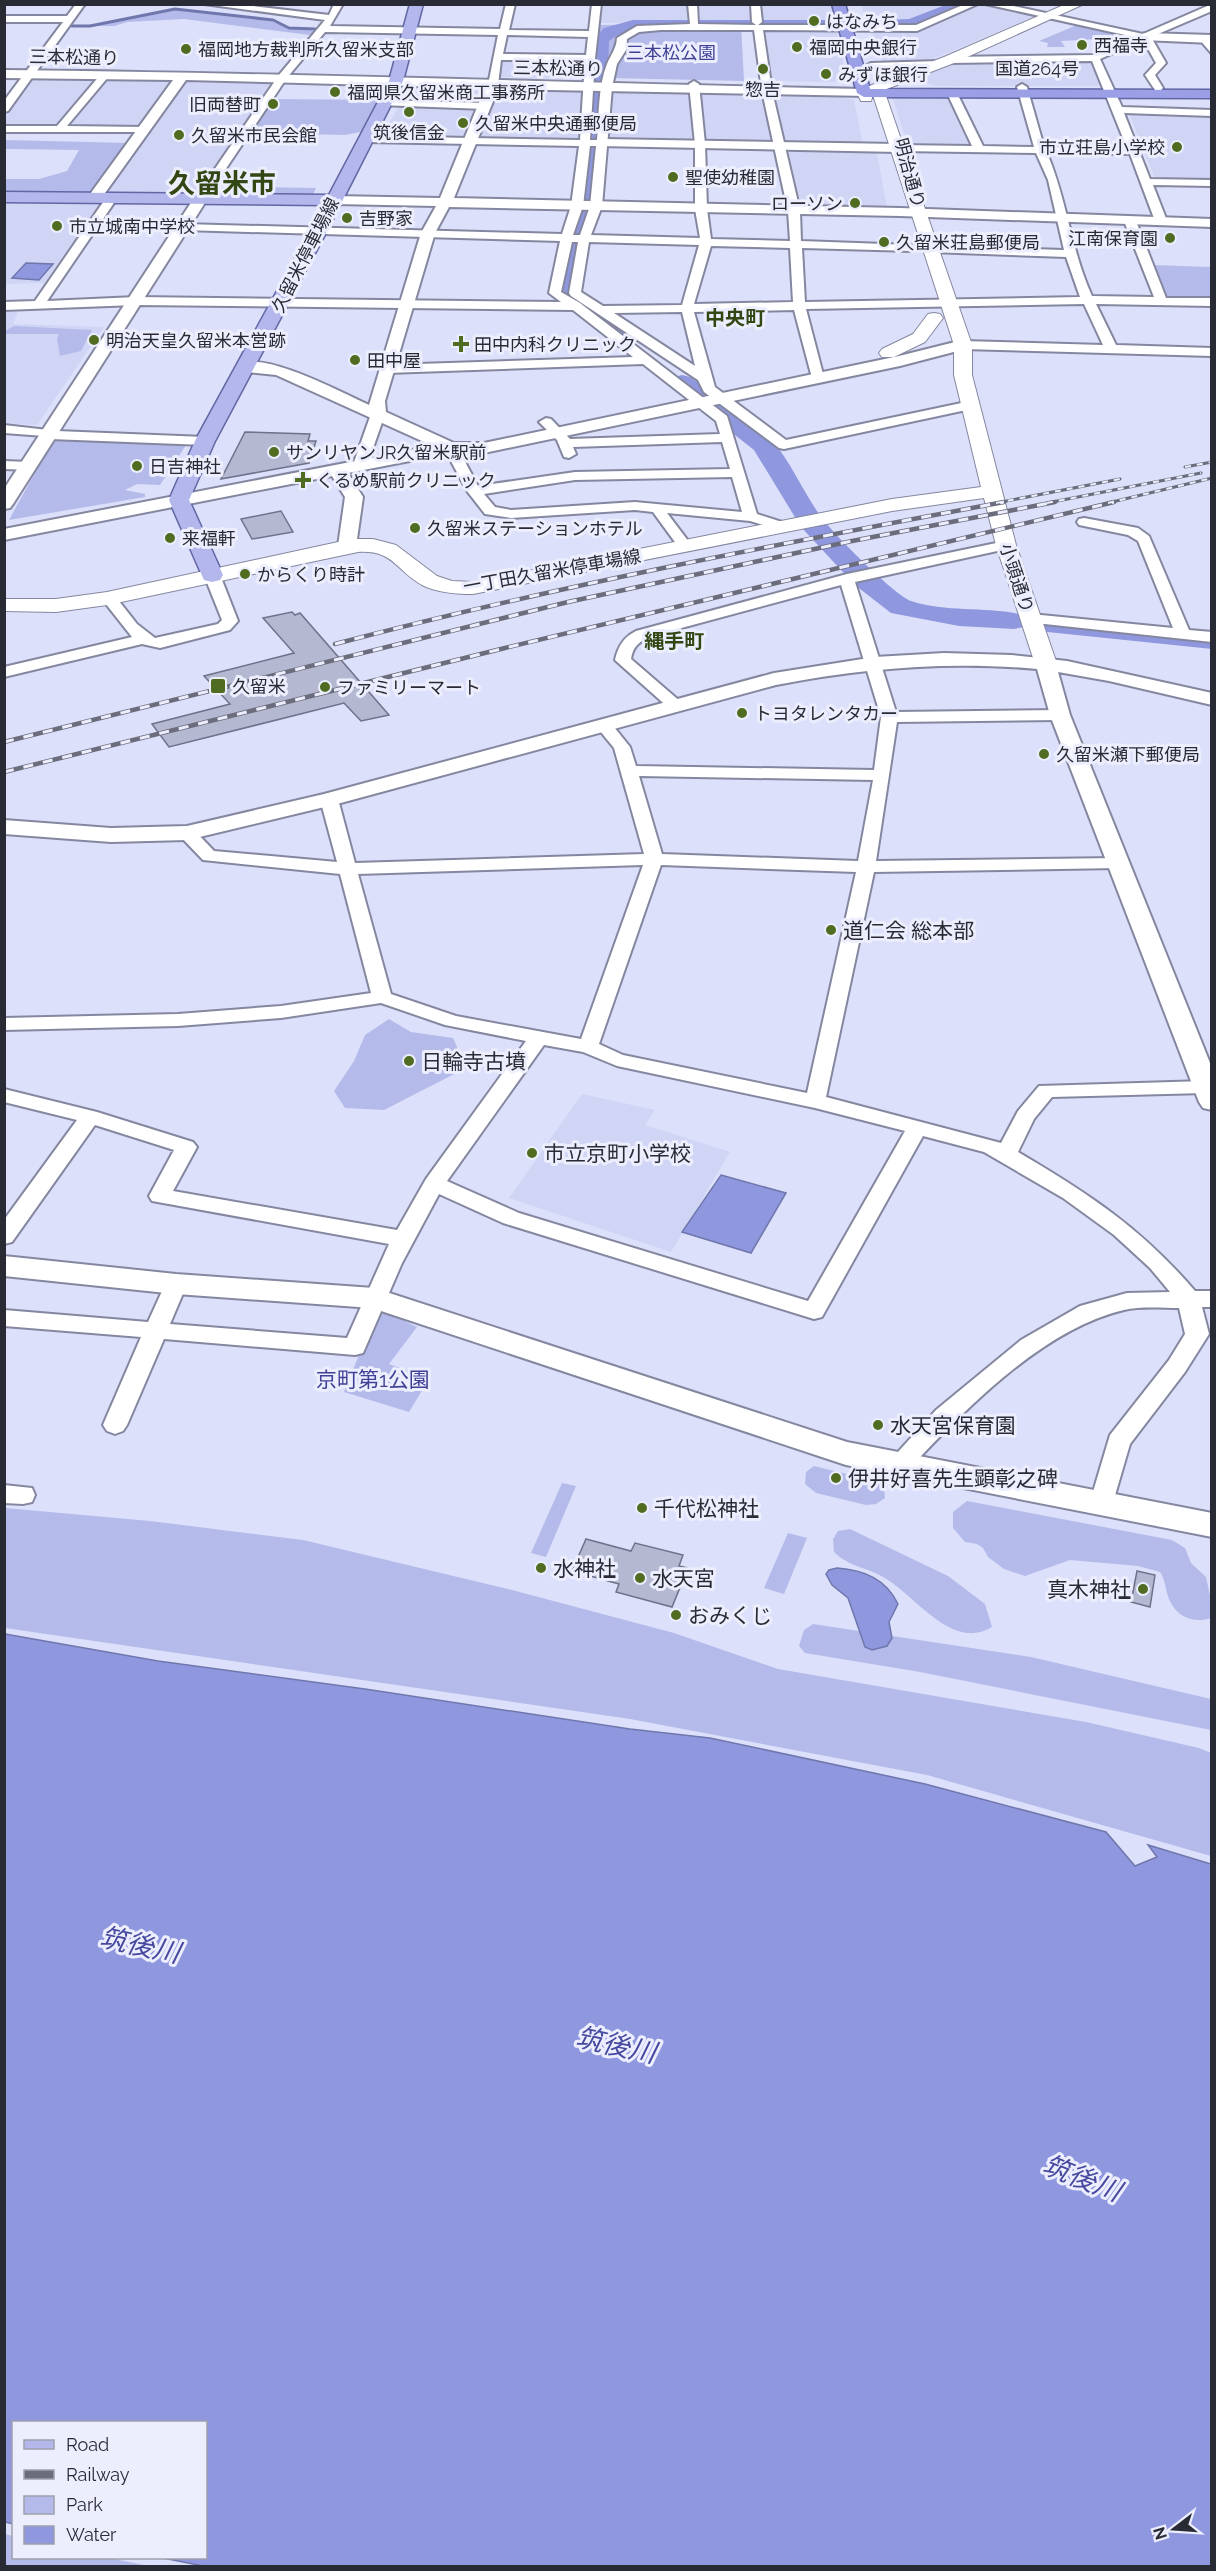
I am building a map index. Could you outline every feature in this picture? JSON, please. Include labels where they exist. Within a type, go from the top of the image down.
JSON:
[{"type":"highway","name":"明治通り","points":[[838,4],[870,90]]},
{"type":"highway","name":"明治通り","points":[[859,21],[869,57],[870,90]]},
{"type":"highway","points":[[912,74],[913,79],[936,87]]},
{"type":"highway","name":"国道264号","points":[[870,90],[936,87],[1212,94]]},
{"type":"highway","name":"国道264号","points":[[1110,90],[1212,88]]},
{"type":"highway","name":"国道264号","points":[[870,90],[952,93],[1023,90]]},
{"type":"main road","name":"久留米停車場線","points":[[179,500],[205,441],[320,230],[396,81],[417,4]]},
{"type":"main road","points":[[870,90],[944,62],[1077,4]]},
{"type":"main road","name":"明治通り","points":[[870,90],[891,147],[920,213],[947,302],[963,345]]},
{"type":"main road","name":"明治通り","points":[[891,147],[893,185],[914,253]]},
{"type":"main road","points":[[4,197],[334,200]]},
{"type":"main road","points":[[930,304],[944,348],[963,375]]},
{"type":"main road","points":[[894,357],[919,338],[930,304]]},
{"type":"main road","points":[[963,345],[963,375],[994,491]]},
{"type":"main road","points":[[916,501],[943,488],[964,472],[984,452]]},
{"type":"main road","name":"一丁田久留米停車場線","points":[[4,605],[56,606],[110,599],[212,574],[347,546],[368,545],[391,549],[421,576],[436,585],[451,589],[491,585],[825,518],[916,501],[994,491]]},
{"type":"main road","name":"小頭通り","points":[[994,491],[1006,545],[1046,664]]},
{"type":"main road","points":[[179,500],[212,574]]},
{"type":"street","points":[[4,109],[81,4]]},
{"type":"street","points":[[208,4],[332,18]]},
{"type":"street","points":[[4,504],[201,198],[282,77],[332,18],[339,4]]},
{"type":"street","points":[[360,465],[378,414],[377,401],[428,233],[445,202],[472,141],[494,82],[497,57],[511,4]]},
{"type":"street","points":[[597,4],[587,84],[585,143],[577,206],[567,237],[555,293],[576,306],[644,360],[704,392]]},
{"type":"street","points":[[692,4],[694,23]]},
{"type":"street","points":[[755,4],[766,88],[794,211],[799,306],[816,372]]},
{"type":"street","points":[[628,24],[845,25],[859,21],[909,23],[957,4]]},
{"type":"street","points":[[859,21],[918,27],[974,4]]},
{"type":"street","points":[[989,4],[1146,37],[1208,39],[1212,51]]},
{"type":"street","points":[[869,57],[944,62],[1095,58],[1212,7]]},
{"type":"street","points":[[4,19],[70,19]]},
{"type":"street","points":[[323,29],[504,32],[593,29],[606,24]]},
{"type":"street","points":[[757,25],[637,29],[622,38],[621,50],[612,64],[607,85],[596,206],[584,237],[575,293],[704,392],[784,445],[971,405]]},
{"type":"street","points":[[1146,37],[1161,63],[1150,75],[1158,88]]},
{"type":"street","points":[[497,57],[590,58]]},
{"type":"street","points":[[1095,58],[1110,90],[1161,221]]},
{"type":"street","name":"三本松通り","points":[[4,74],[282,77],[870,90]]},
{"type":"street","points":[[59,130],[105,76]]},
{"type":"street","points":[[95,197],[146,130],[182,76]]},
{"type":"street","points":[[694,87],[700,144],[701,209],[706,242],[687,307],[704,392],[722,419],[751,517]]},
{"type":"street","points":[[1023,90],[1040,150],[1053,180],[1071,254],[1111,349]]},
{"type":"street","points":[[952,93],[979,149]]},
{"type":"street","points":[[383,103],[485,106]]},
{"type":"street","points":[[1117,110],[1212,113]]},
{"type":"street","points":[[4,129],[146,130]]},
{"type":"street","points":[[366,139],[1132,151]]},
{"type":"street","points":[[1144,182],[1212,183]]},
{"type":"street","points":[[38,305],[112,197]]},
{"type":"street","points":[[334,200],[900,212],[1212,223]]},
{"type":"street","points":[[1130,221],[1161,300]]},
{"type":"street","points":[[183,227],[796,244],[914,253]]},
{"type":"street","points":[[931,249],[1071,254]]},
{"type":"street","points":[[4,306],[136,301],[596,308],[1089,300],[1212,302]]},
{"type":"street","points":[[4,535],[451,448],[484,448],[556,433],[704,392],[963,345],[1212,352]]},
{"type":"street","points":[[894,357],[963,375]]},
{"type":"street","points":[[387,369],[644,360]]},
{"type":"street","points":[[246,367],[279,370],[451,448],[474,491],[490,511],[512,514],[632,490],[738,473]]},
{"type":"street","points":[[4,429],[50,434],[205,441]]},
{"type":"street","points":[[556,433],[728,438]]},
{"type":"street","points":[[556,433],[575,476]]},
{"type":"street","points":[[4,465],[29,465]]},
{"type":"street","points":[[337,470],[354,497],[347,546]]},
{"type":"street","points":[[474,491],[575,476],[632,490],[662,508],[751,517],[785,526]]},
{"type":"street","points":[[662,508],[660,514],[685,546]]},
{"type":"street","points":[[1084,522],[1133,531],[1144,539],[1183,635]]},
{"type":"street","points":[[676,706],[623,660],[625,648],[630,640],[642,634],[847,579],[1006,545]]},
{"type":"street","points":[[110,599],[142,639],[154,644],[160,643],[224,627],[230,621],[212,574]]},
{"type":"street","points":[[815,1101],[866,867],[882,775],[889,717],[847,579]]},
{"type":"street","points":[[1031,620],[1212,638]]},
{"type":"street","points":[[4,672],[142,639]]},
{"type":"street","points":[[4,827],[122,835],[187,833],[329,799],[774,679],[822,669],[873,663],[957,659],[1046,664],[1100,673],[1212,699]]},
{"type":"street","points":[[1006,1154],[1025,1116],[1046,1091],[1208,1094],[1060,715],[1046,664]]},
{"type":"street","points":[[889,717],[1060,715]]},
{"type":"street","points":[[588,1047],[654,859],[622,747],[604,726]]},
{"type":"street","points":[[630,771],[882,775]]},
{"type":"street","points":[[329,799],[382,998]]},
{"type":"street","points":[[187,833],[209,856],[349,869],[654,859],[866,867],[1119,863]]},
{"type":"street","points":[[4,1024],[178,1020],[282,1012],[382,998],[452,1021],[588,1047],[617,1060],[815,1101],[991,1147],[1062,1187],[1122,1230],[1200,1299]]},
{"type":"street","points":[[4,1318],[354,1347],[374,1298],[434,1184],[539,1038]]},
{"type":"street","points":[[4,1095],[90,1117],[186,1147],[159,1196],[404,1239]]},
{"type":"street","points":[[4,1237],[90,1117]]},
{"type":"street","points":[[434,1184],[511,1218],[814,1311],[917,1128]]},
{"type":"street","points":[[4,1266],[176,1284],[374,1298],[846,1453],[1212,1525]]},
{"type":"street","points":[[115,1425],[176,1284]]},
{"type":"street","points":[[900,1463],[944,1416],[984,1381],[1029,1346],[1088,1312],[1127,1301],[1200,1299]]},
{"type":"street","points":[[1102,1502],[1119,1441],[1178,1366],[1197,1334],[1200,1299]]},
{"type":"shaded area","points":[[861,4],[951,5],[907,22],[866,21]]},
{"type":"shaded area","points":[[601,5],[690,5],[691,22],[598,23]]},
{"type":"shaded area","points":[[695,5],[754,5],[755,22],[698,22]]},
{"type":"shaded area","points":[[757,5],[831,5],[835,21],[759,21]]},
{"type":"shaded area","points":[[981,5],[1037,16],[926,62],[883,64],[871,29],[920,28]]},
{"type":"shaded area","points":[[761,29],[836,29],[847,79],[832,82],[768,81]]},
{"type":"shaded area","points":[[501,59],[588,59],[584,79],[497,77]]},
{"type":"shaded area","points":[[1091,59],[1104,86],[936,86],[919,78],[959,61]]},
{"type":"shaded area","points":[[33,78],[98,78],[56,129],[5,128],[5,117]]},
{"type":"shaded area","points":[[106,78],[177,79],[141,128],[66,129]]},
{"type":"shaded area","points":[[185,80],[271,82],[197,196],[104,195]]},
{"type":"shaded area","points":[[418,88],[490,88],[483,105],[404,102],[407,91]]},
{"type":"shaded area","points":[[496,88],[583,90],[580,141],[477,140]]},
{"type":"shaded area","points":[[610,92],[690,93],[696,142],[607,141]]},
{"type":"shaded area","points":[[699,92],[764,94],[775,144],[705,142]]},
{"type":"shaded area","points":[[772,96],[838,97],[854,100],[863,145],[783,144]]},
{"type":"shaded area","points":[[907,96],[951,97],[973,148],[908,146],[893,99]]},
{"type":"shaded area","points":[[400,105],[482,107],[470,139],[380,138]]},
{"type":"shaded area","name":"市立荘島小学校","points":[[1128,111],[1211,114],[1211,181],[1156,181]]},
{"type":"shaded area","points":[[786,147],[876,148],[887,208],[798,208]]},
{"type":"shaded area","points":[[4,202],[102,202],[44,283],[5,284]]},
{"type":"shaded area","points":[[4,312],[18,312],[13,324],[104,327],[37,425],[5,423]]},
{"type":"shaded area","points":[[582,1094],[655,1110],[645,1125],[730,1152],[671,1252],[509,1198]]},
{"type":"green space","points":[[176,10],[271,21],[288,28],[316,31],[310,35],[184,19],[94,26]]},
{"type":"green space","name":"三本松公園","points":[[741,23],[744,81],[610,78],[598,33],[600,25]]},
{"type":"green space","points":[[1077,25],[1134,37],[1061,41],[1065,47],[1047,47],[1048,43],[1039,41]]},
{"type":"green space","points":[[274,99],[377,100],[377,105],[361,132],[345,135],[252,133]]},
{"type":"green space","points":[[5,140],[129,143],[89,193],[5,193],[4,179],[39,179],[67,171],[79,150],[5,149]]},
{"type":"green space","points":[[256,187],[316,188],[313,195],[252,194]]},
{"type":"green space","points":[[1153,265],[1211,267],[1211,301],[1168,299]]},
{"type":"green space","points":[[14,326],[92,330],[81,351],[60,356],[57,339],[59,334],[5,334],[5,331]]},
{"type":"green space","points":[[54,438],[188,442],[160,485],[137,484],[125,490],[145,494],[145,497],[9,520]]},
{"type":"green space","points":[[389,1019],[411,1032],[453,1038],[466,1068],[384,1110],[345,1108],[334,1091],[354,1061],[365,1035]]},
{"type":"green space","name":"京町第1公園","points":[[378,1308],[417,1327],[389,1364],[429,1379],[409,1412],[344,1392]]},
{"type":"green space","points":[[814,1466],[875,1481],[884,1488],[885,1498],[876,1504],[866,1505],[816,1493],[805,1484],[806,1472]]},
{"type":"green space","points":[[562,1483],[576,1486],[546,1557],[531,1553]]},
{"type":"green space","points":[[967,1501],[1172,1540],[1185,1548],[1191,1563],[1206,1577],[1211,1600],[1211,1618],[1198,1620],[1181,1615],[1169,1599],[1160,1572],[1138,1566],[1070,1560],[1025,1576],[1004,1569],[988,1557],[983,1548],[977,1544],[965,1542],[953,1528],[953,1512]]},
{"type":"green space","points":[[5,1508],[150,1521],[303,1540],[512,1590],[674,1633],[778,1669],[1086,1722],[1199,1748],[1211,1753],[1211,1856],[927,1775],[630,1719],[5,1628]]},
{"type":"green space","points":[[850,1529],[948,1576],[985,1604],[992,1627],[977,1633],[962,1632],[948,1627],[883,1577],[840,1557],[834,1552],[833,1539],[838,1531]]},
{"type":"green space","points":[[788,1533],[807,1538],[784,1594],[764,1588]]},
{"type":"green space","points":[[813,1624],[1031,1657],[1211,1699],[1211,1730],[920,1672],[805,1653],[799,1646],[804,1630]]},
{"type":"green space","points":[[5,2534],[12,2536],[12,2559],[114,2559],[149,2566],[5,2566]]},
{"type":"water","points":[[26,263],[53,264],[39,280],[12,278]]},
{"type":"water","points":[[721,1175],[786,1193],[751,1253],[682,1232]]},
{"type":"water","points":[[837,1568],[873,1577],[893,1595],[898,1604],[889,1622],[892,1638],[887,1646],[872,1650],[865,1647],[848,1598],[832,1585],[826,1574],[829,1570]]},
{"type":"water","name":"筑後川","points":[[5,1634],[158,1661],[365,1689],[630,1729],[710,1738],[925,1784],[1106,1832],[1135,1866],[1157,1857],[1148,1845],[1211,1864],[1211,2566],[203,2566],[168,2559],[207,2559],[207,2421],[12,2421],[12,2524],[5,2522]]},
{"type":"building","name":"サンリヤンJR久留米駅前","points":[[245,432],[310,434],[308,441],[316,441],[309,463],[221,479]]},
{"type":"building","points":[[281,511],[293,532],[252,539],[241,519]]},
{"type":"building","points":[[292,612],[295,615],[300,613],[389,715],[361,721],[344,703],[169,747],[152,724],[230,704],[204,676],[294,653],[263,618]]},
{"type":"building","name":"水天宮","points":[[586,1539],[631,1551],[635,1543],[683,1555],[679,1566],[688,1568],[672,1607],[616,1592],[619,1584],[572,1571]]},
{"type":"building","name":"真木神社","points":[[1137,1571],[1155,1575],[1150,1607],[1131,1602]]},
{"type":"waterway","points":[[885,25],[911,24],[964,4]]},
{"type":"waterway","points":[[72,26],[90,26],[175,9],[273,20],[289,28],[315,29]]},
{"type":"waterway","points":[[622,336],[565,290],[584,212],[595,139],[594,92],[599,73],[601,39],[610,32],[633,25],[825,25]]},
{"type":"waterway","points":[[682,382],[753,435],[764,446],[810,521],[865,579],[901,607],[959,618],[1014,621]]},
{"type":"waterway","points":[[1048,625],[1212,641]]},
{"type":"railway","points":[[1185,467],[1212,462]]},
{"type":"railway","points":[[1047,503],[1201,473]]},
{"type":"railway","points":[[1108,503],[1212,478]]},
{"type":"railway","points":[[996,503],[1120,479]]},
{"type":"railway","points":[[335,644],[584,585],[1004,502]]},
{"type":"railway","points":[[4,742],[568,602],[852,541],[1055,502]]},
{"type":"railway","points":[[4,772],[505,648],[1114,502]]},
{"type":"place","name":"はなみち","points":[[814,21]]},
{"type":"place","name":"西福寺","points":[[1082,45]]},
{"type":"place","name":"福岡中央銀行","points":[[797,47]]},
{"type":"place","name":"福岡地方裁判所久留米支部","points":[[186,49]]},
{"type":"place","name":"惣吉","points":[[763,69]]},
{"type":"place","name":"みずほ銀行","points":[[826,74]]},
{"type":"place","name":"福岡県久留米商工事務所","points":[[335,92]]},
{"type":"place","name":"旧両替町","points":[[273,104]]},
{"type":"place","name":"筑後信金","points":[[409,112]]},
{"type":"place","name":"久留米中央通郵便局","points":[[463,123]]},
{"type":"place","name":"久留米市民会館","points":[[179,135]]},
{"type":"place","name":"市立荘島小学校","points":[[1177,147]]},
{"type":"place","name":"聖使幼稚園","points":[[673,177]]},
{"type":"place","name":"ローソン","points":[[855,203]]},
{"type":"place","name":"吉野家","points":[[347,218]]},
{"type":"place","name":"市立城南中学校","points":[[57,226]]},
{"type":"place","name":"江南保育園","points":[[1170,238]]},
{"type":"place","name":"久留米荘島郵便局","points":[[884,242]]},
{"type":"place","name":"明治天皇久留米本営跡","points":[[94,340]]},
{"type":"place","name":"田中内科クリニック","points":[[461,344]]},
{"type":"place","name":"田中屋","points":[[355,360]]},
{"type":"place","name":"サンリヤンJR久留米駅前","points":[[274,452]]},
{"type":"place","name":"日吉神社","points":[[137,466]]},
{"type":"place","name":"くるめ駅前クリニック","points":[[303,480]]},
{"type":"place","name":"久留米ステーションホテル","points":[[415,528]]},
{"type":"place","name":"来福軒","points":[[170,538]]},
{"type":"place","name":"からくり時計","points":[[245,574]]},
{"type":"place","name":"久留米","points":[[218,686]]},
{"type":"place","name":"ファミリーマート","points":[[325,687]]},
{"type":"place","name":"トヨタレンタカー","points":[[742,713]]},
{"type":"place","name":"久留米瀬下郵便局","points":[[1044,754]]},
{"type":"place","name":"道仁会 総本部","points":[[831,930]]},
{"type":"place","name":"日輪寺古墳","points":[[409,1061]]},
{"type":"place","name":"市立京町小学校","points":[[532,1153]]},
{"type":"place","name":"水天宮保育園","points":[[878,1425]]},
{"type":"place","name":"伊井好喜先生顕彰之碑","points":[[836,1478]]},
{"type":"place","name":"千代松神社","points":[[642,1508]]},
{"type":"place","name":"水神社","points":[[541,1568]]},
{"type":"place","name":"水天宮","points":[[640,1578]]},
{"type":"place","name":"真木神社","points":[[1143,1589]]},
{"type":"place","name":"おみくじ","points":[[676,1615]]},
{"type":"district","name":"久留米市","points":[[222,183]]},
{"type":"district","name":"中央町","points":[[735,318]]},
{"type":"district","name":"縄手町","points":[[674,641]]}]
